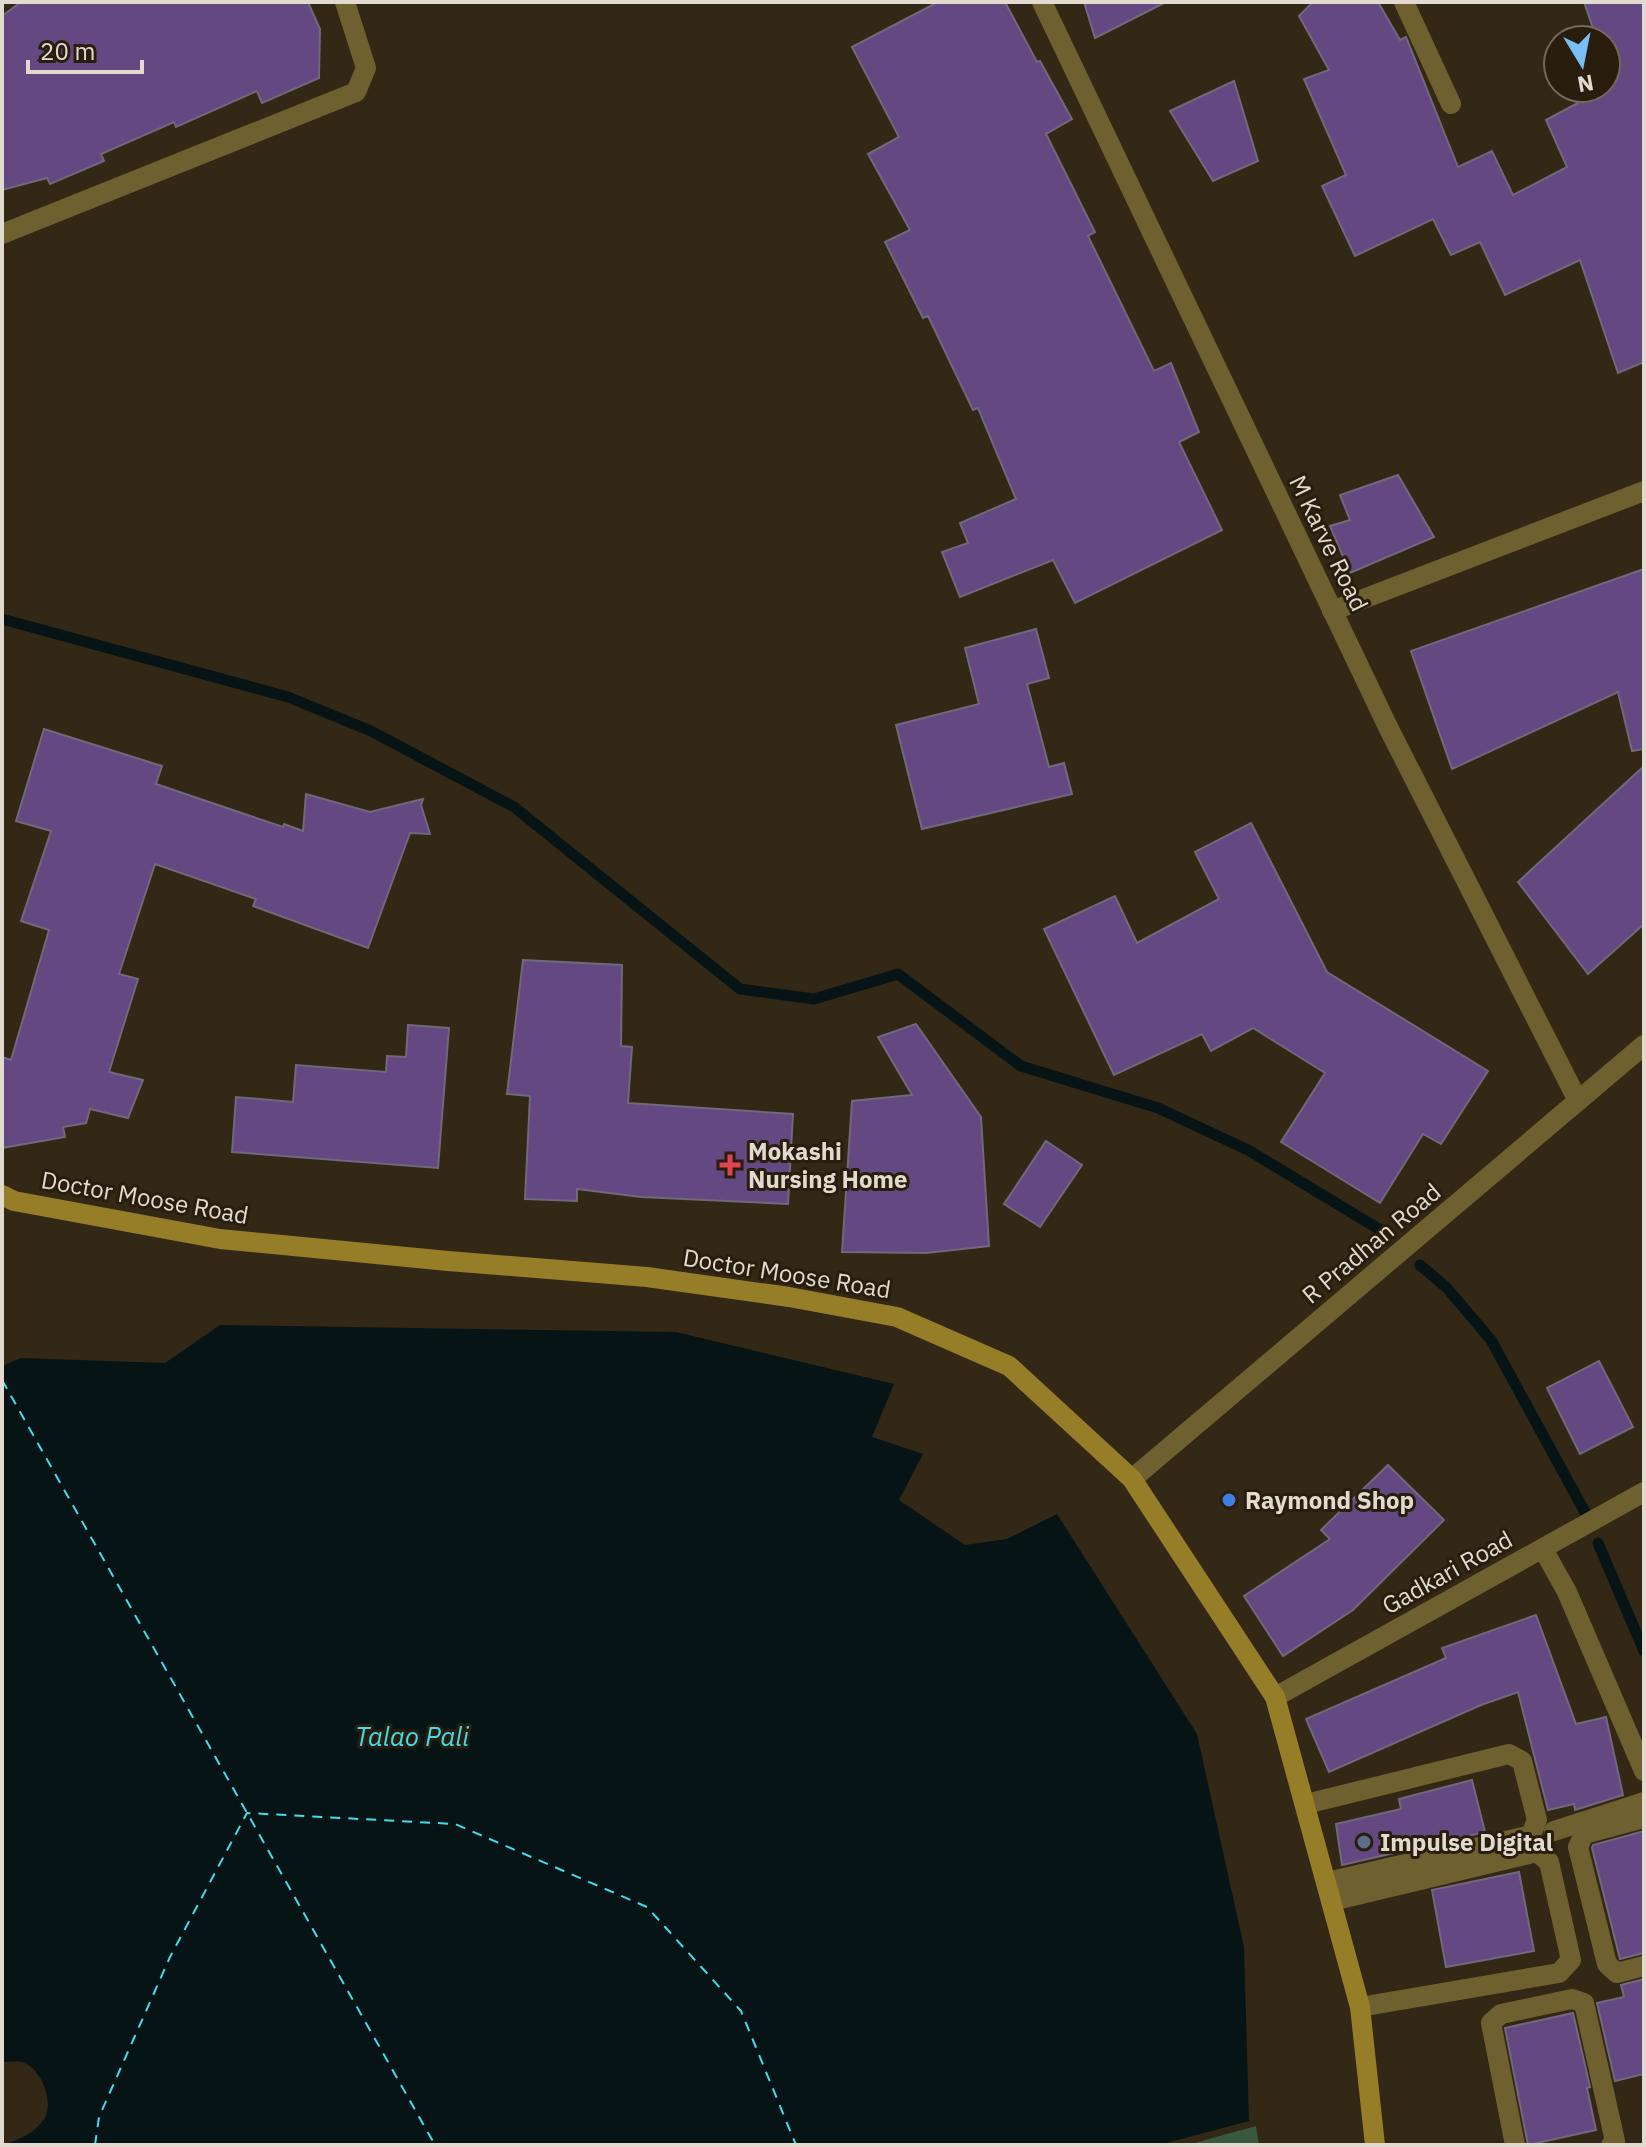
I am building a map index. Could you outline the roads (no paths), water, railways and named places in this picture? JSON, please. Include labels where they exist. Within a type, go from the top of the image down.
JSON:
[{"type":"main road","name":"Doctor Moose Road","points":[[2,1195],[14,1201],[220,1239],[647,1277],[789,1297],[897,1317],[1009,1366],[1132,1479],[1275,1697],[1360,2007],[1375,2145]]},
{"type":"street","points":[[2,234],[356,92],[366,68],[345,2]]},
{"type":"street","name":"M Karve Road","points":[[1042,2],[1402,755],[1578,1101]]},
{"type":"street","points":[[1404,2],[1451,104]]},
{"type":"street","points":[[1332,611],[1644,491]]},
{"type":"street","name":"R Pradhan Road","points":[[1132,1479],[1644,1045]]},
{"type":"street","name":"Gadkari Road","points":[[1275,1697],[1644,1492]]},
{"type":"street","points":[[1543,1549],[1567,1592],[1644,1771]]},
{"type":"street","points":[[1306,1804],[1509,1754],[1522,1761],[1537,1820],[1531,1835],[1330,1892]]},
{"type":"street","points":[[1554,1831],[1644,1802]]},
{"type":"street","points":[[1644,1818],[1584,1834],[1578,1847],[1607,1964],[1617,1973],[1644,1966]]},
{"type":"street","points":[[1330,1892],[1537,1852],[1549,1862],[1571,1960],[1559,1973],[1360,2007]]},
{"type":"street","points":[[1515,2145],[1491,2023],[1501,2014],[1572,1999],[1584,2003],[1615,2141],[1611,2145]]},
{"type":"water","name":"Talao Pali","points":[[220,1325],[676,1332],[894,1384],[872,1437],[923,1454],[899,1500],[965,1545],[1007,1539],[1057,1514],[1197,1734],[1244,1947],[1249,2121],[1159,2145],[2,2145],[20,2139],[35,2129],[44,2119],[48,2104],[44,2086],[35,2070],[21,2062],[2,2062],[2,1366],[21,1358],[165,1363]]},
{"type":"waterway","points":[[2,619],[288,697],[371,731],[514,807],[740,989],[814,999],[898,974],[1021,1066],[1158,1108],[1248,1150],[1387,1234]]},
{"type":"waterway","points":[[1420,1265],[1447,1288],[1491,1340],[1586,1514]]},
{"type":"waterway","points":[[1598,1543],[1644,1651]]},
{"type":"place","name":"Mokashi Nursing Home","points":[[730,1165]]},
{"type":"place","name":"Raymond Shop","points":[[1229,1500]]},
{"type":"place","name":"Impulse Digital","points":[[1364,1842]]}]
